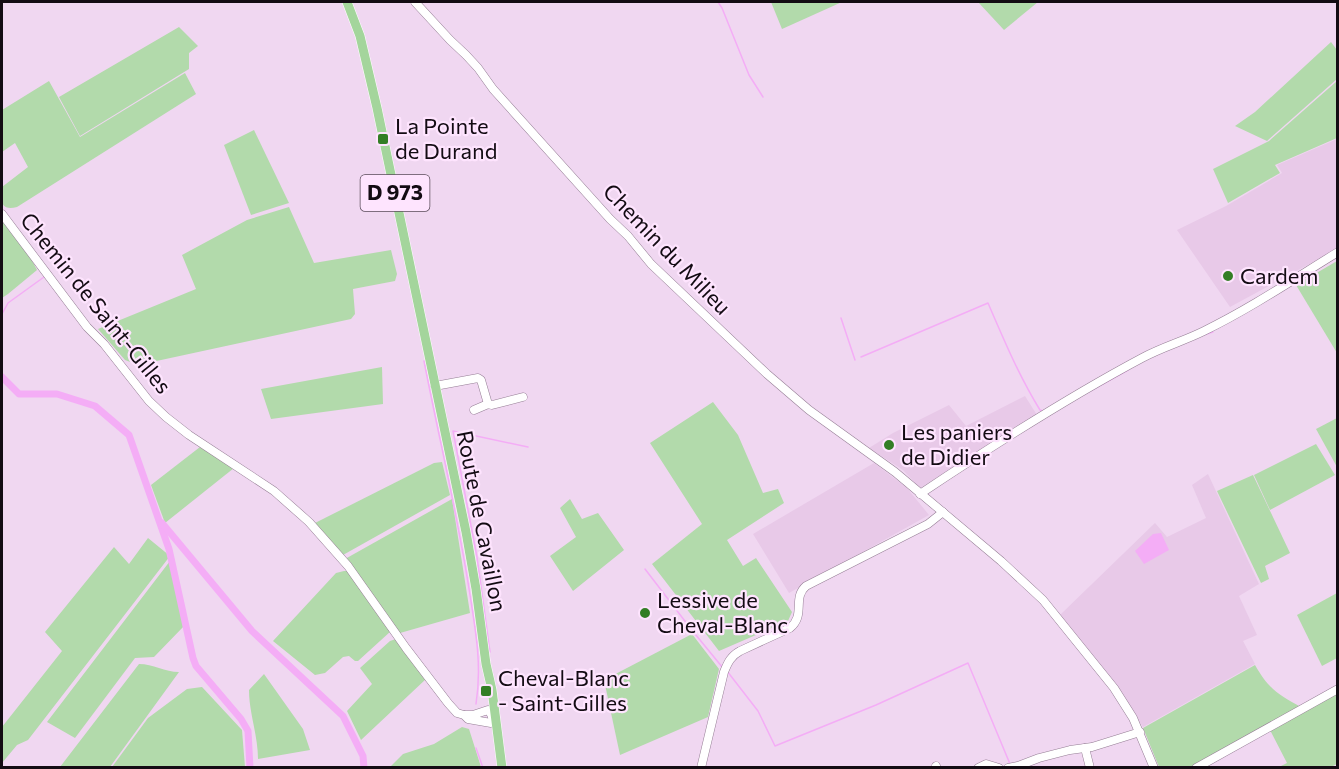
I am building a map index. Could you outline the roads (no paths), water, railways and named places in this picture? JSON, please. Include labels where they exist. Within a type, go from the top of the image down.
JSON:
[{"type":"main road","name":"D 973","points":[[347,2],[360,36],[377,108],[435,386]]},
{"type":"main road","name":"Route de Cavaillon","points":[[435,386],[468,543],[492,690],[492,723],[501,768]]},
{"type":"main road","name":"Route de Cavaillon","points":[[491,710],[501,768]]},
{"type":"street","name":"Chemin du Milieu","points":[[415,2],[472,61],[498,95],[651,264],[789,393],[889,467],[1001,561],[1043,600],[1114,688],[1140,732],[1154,768]]},
{"type":"street","name":"Chemin de Saint-Gilles","points":[[2,214],[87,327],[104,344],[149,401],[189,435],[274,491],[309,522],[348,566],[448,703],[457,713],[464,715]]},
{"type":"street","points":[[920,494],[1044,414],[1141,358],[1202,332],[1242,311],[1338,252]]},
{"type":"street","points":[[435,386],[478,378],[481,380],[488,404]]},
{"type":"street","points":[[474,410],[488,404],[524,397]]},
{"type":"street","points":[[701,768],[724,672],[733,655],[795,624],[798,618],[801,590],[806,586],[928,524],[942,512]]},
{"type":"street","points":[[1196,768],[1338,689]]},
{"type":"street","points":[[464,715],[491,710]]},
{"type":"street","points":[[464,715],[468,719],[492,723],[496,746],[500,753]]},
{"type":"street","points":[[1008,768],[1029,765],[1070,750],[1140,732]]},
{"type":"street","points":[[1085,748],[1090,768]]},
{"type":"street","points":[[978,768],[986,764],[999,768]]},
{"type":"waterway","points":[[718,2],[749,75],[763,97]]},
{"type":"waterway","points":[[2,314],[8,303],[44,277]]},
{"type":"waterway","points":[[861,357],[988,303],[1032,397],[1043,411]]},
{"type":"waterway","points":[[841,318],[855,360]]},
{"type":"waterway","points":[[1203,335],[1213,332]]},
{"type":"waterway","points":[[424,361],[460,536],[474,623],[478,650],[476,704]]},
{"type":"waterway","points":[[1090,391],[1128,370]]},
{"type":"waterway","points":[[2,377],[19,394],[57,394],[95,406],[129,435],[169,549],[193,658],[196,666],[241,719],[248,731],[250,768]]},
{"type":"waterway","points":[[490,652],[477,557],[453,431],[528,447]]},
{"type":"waterway","points":[[162,523],[252,631],[343,716],[363,756],[364,768]]},
{"type":"waterway","points":[[645,569],[723,668]]},
{"type":"waterway","points":[[727,671],[758,711],[775,746],[876,705],[968,663],[1010,764]]},
{"type":"waterway","points":[[476,748],[483,768]]},
{"type":"place","name":"La Pointe de Durand","points":[[383,139]]},
{"type":"place","name":"Cardem","points":[[1228,276]]},
{"type":"place","name":"Les paniers de Didier","points":[[889,445]]},
{"type":"place","name":"Lessive de Cheval-Blanc","points":[[645,613]]},
{"type":"place","name":"Cheval-Blanc - Saint-Gilles","points":[[486,691]]}]
